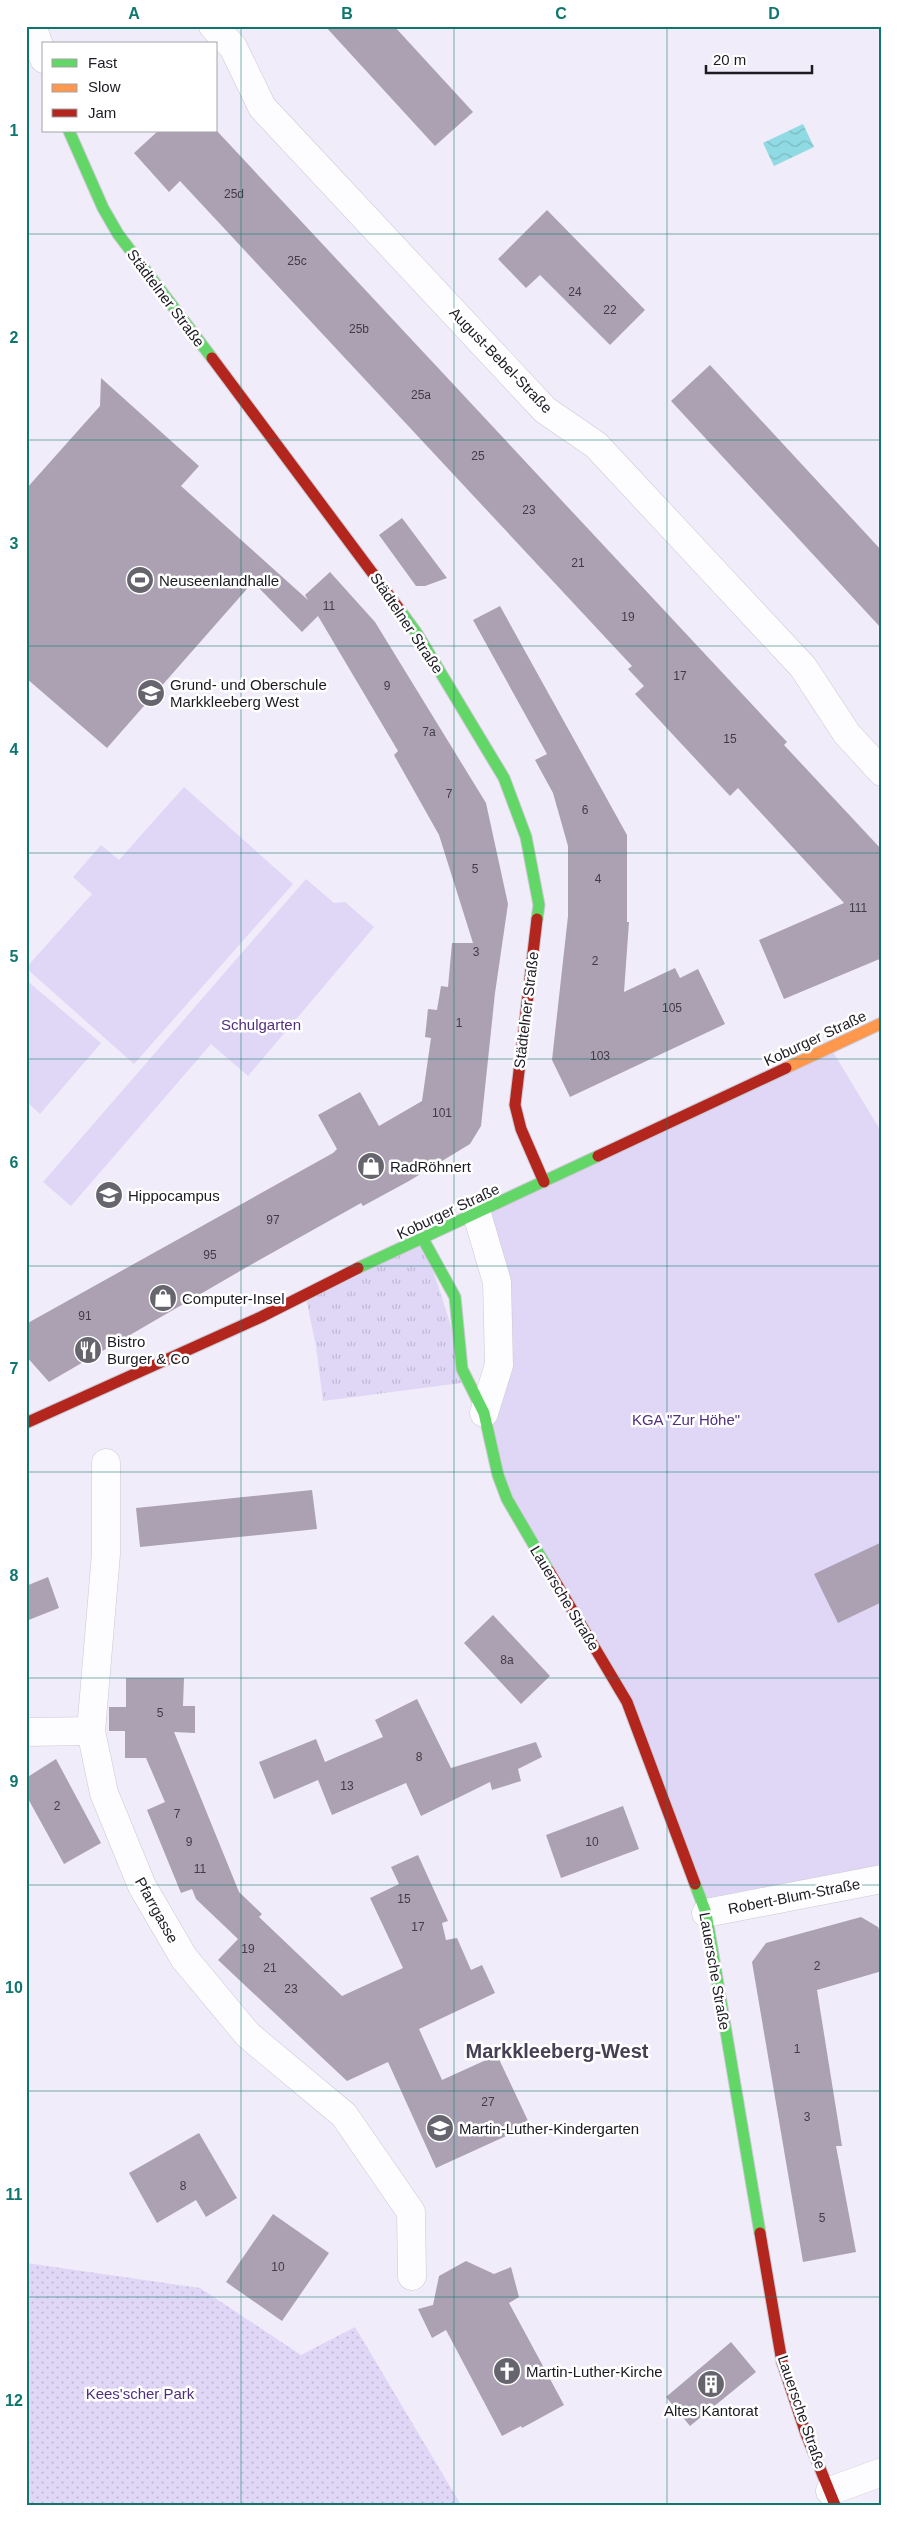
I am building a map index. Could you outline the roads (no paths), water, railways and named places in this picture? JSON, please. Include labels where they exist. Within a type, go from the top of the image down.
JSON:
[{"type":"street","points":[[32,26],[42,54]]},
{"type":"street","name":"August-Bebel-Straße","points":[[214,26],[233,46],[262,107],[545,410],[596,445],[803,667],[847,734],[882,772]]},
{"type":"street","name":"Städtelner Straße","points":[[69,132],[103,208],[118,234],[340,526],[418,635],[504,778],[526,837],[539,905],[515,1105],[521,1129],[544,1182]]},
{"type":"street","name":"Koburger Straße","points":[[26,1423],[184,1352],[882,1023]]},
{"type":"street","points":[[477,1214],[497,1282],[499,1365],[484,1413]]},
{"type":"street","name":"Lauersche Straße","points":[[423,1239],[455,1297],[462,1369],[484,1413],[498,1475],[507,1499],[628,1702],[706,1914],[782,2362],[806,2434],[833,2498]]},
{"type":"street","name":"Pfarrgasse","points":[[106,1463],[106,1554],[91,1731],[104,1793],[142,1886],[184,1958],[248,2035],[344,2115],[411,2212],[412,2276]]},
{"type":"street","points":[[26,1732],[91,1731]]},
{"type":"street","name":"Robert-Blum-Straße","points":[[706,1914],[882,1879]]},
{"type":"street","points":[[833,2498],[882,2472]]},
{"type":"water","points":[[803,124],[814,147],[774,166],[763,143]]},
{"type":"place","name":"Neuseenlandhalle","points":[[140,580]]},
{"type":"place","name":"Grund- und Oberschule Markkleeberg West","points":[[151,693]]},
{"type":"place","name":"RadRöhnert","points":[[371,1166]]},
{"type":"place","name":"Hippocampus","points":[[109,1195]]},
{"type":"place","name":"Computer-Insel","points":[[163,1298]]},
{"type":"place","name":"Bistro Burger & Co","points":[[88,1350]]},
{"type":"place","name":"Martin-Luther-Kindergarten","points":[[440,2128]]},
{"type":"place","name":"Martin-Luther-Kirche","points":[[507,2371]]},
{"type":"place","name":"Altes Kantorat","points":[[711,2384]]},
{"type":"district","name":"Markkleeberg-West","points":[[557,2051]]},
{"type":"park label","name":"Schulgarten","points":[[261,1024]]},
{"type":"park label","name":"KGA \"Zur Höhe\"","points":[[686,1419]]},
{"type":"park label","name":"Kees'scher Park","points":[[140,2393]]}]
